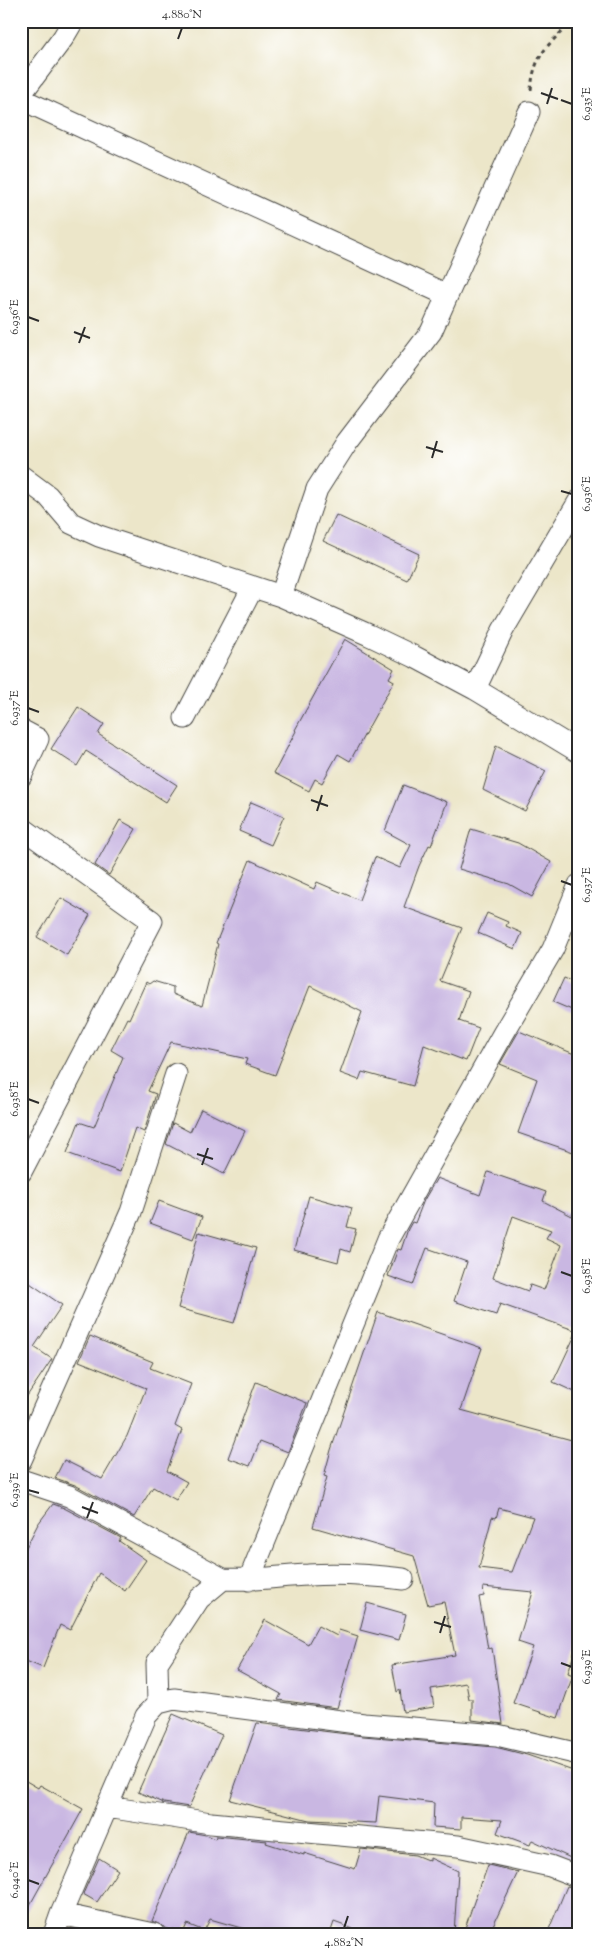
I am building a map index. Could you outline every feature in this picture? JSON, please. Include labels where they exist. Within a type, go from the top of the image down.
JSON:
[{"type":"street","points":[[21,94],[58,46],[73,21]]},
{"type":"street","points":[[21,99],[447,295]]},
{"type":"street","points":[[281,596],[317,489],[347,442],[431,332],[529,112]]},
{"type":"street","points":[[21,476],[48,496],[71,522],[100,536],[281,596],[415,657],[475,690],[579,752]]},
{"type":"street","points":[[475,690],[503,630],[579,501]]},
{"type":"street","points":[[185,718],[253,587]]},
{"type":"street","points":[[21,730],[38,740],[21,776]]},
{"type":"street","points":[[21,827],[152,921],[21,1172]]},
{"type":"street","points":[[249,1580],[388,1239],[553,949],[579,885]]},
{"type":"street","points":[[21,1460],[131,1212],[176,1074]]},
{"type":"street","points":[[21,1480],[69,1496],[224,1579],[249,1580],[308,1575],[361,1574],[403,1579]]},
{"type":"street","points":[[158,1703],[157,1663],[199,1599],[224,1579]]},
{"type":"street","points":[[154,1934],[58,1924],[146,1716],[158,1703],[174,1699],[364,1724],[496,1734],[579,1754]]},
{"type":"street","points":[[107,1807],[211,1823],[458,1846],[550,1866],[579,1877]]},
{"type":"path","points":[[529,112],[532,76],[536,62],[546,47],[573,21]]},
{"type":"building","points":[[336,515],[419,554],[407,580],[323,541]]},
{"type":"building","points":[[345,639],[394,669],[389,678],[394,681],[350,761],[338,754],[322,783],[315,779],[309,791],[274,773],[295,730]]},
{"type":"building","points":[[78,707],[104,724],[98,734],[177,785],[166,802],[86,751],[77,766],[51,749]]},
{"type":"building","points":[[496,746],[546,771],[525,811],[483,790]]},
{"type":"building","points":[[403,785],[447,802],[431,846],[429,845],[419,866],[404,907],[462,928],[440,981],[469,991],[459,1021],[479,1028],[466,1061],[424,1045],[413,1086],[362,1072],[359,1080],[340,1073],[362,1012],[310,986],[275,1075],[245,1064],[247,1059],[171,1042],[148,1091],[156,1094],[144,1132],[135,1128],[120,1172],[67,1153],[79,1122],[94,1127],[123,1057],[111,1050],[127,1018],[129,1019],[146,982],[149,984],[153,981],[173,987],[173,994],[202,1006],[218,944],[216,943],[250,860],[314,889],[317,882],[359,900],[375,857],[400,868],[411,845],[385,831]]},
{"type":"building","points":[[251,802],[284,816],[271,845],[239,831]]},
{"type":"building","points":[[120,820],[136,829],[109,875],[95,865]]},
{"type":"building","points":[[471,829],[518,843],[551,862],[532,897],[509,884],[459,869]]},
{"type":"building","points":[[61,898],[90,915],[67,955],[37,937]]},
{"type":"building","points":[[487,913],[508,922],[506,926],[522,933],[515,949],[478,933]]},
{"type":"building","points":[[564,978],[579,984],[579,1013],[553,1002]]},
{"type":"building","points":[[519,1031],[579,1056],[579,1154],[518,1133],[537,1079],[500,1064]]},
{"type":"building","points":[[201,1109],[245,1131],[224,1174],[166,1144],[173,1123],[190,1132]]},
{"type":"building","points":[[488,1172],[546,1192],[543,1201],[572,1216],[577,1203],[579,1203],[579,1394],[553,1382],[577,1331],[500,1304],[496,1315],[454,1301],[467,1262],[427,1248],[413,1285],[388,1276],[398,1249],[401,1250],[408,1229],[412,1222],[415,1223],[424,1200],[437,1178],[480,1195]],"holes":[[[513,1216],[551,1230],[546,1238],[561,1245],[544,1290],[530,1285],[528,1291],[493,1278]]]},
{"type":"building","points":[[309,1196],[352,1208],[347,1227],[356,1229],[350,1252],[341,1249],[338,1262],[294,1250]]},
{"type":"building","points":[[159,1201],[202,1217],[193,1239],[150,1223]]},
{"type":"building","points":[[199,1232],[256,1248],[234,1323],[178,1308]]},
{"type":"building","points":[[21,1277],[62,1305],[34,1347],[52,1359],[21,1405]]},
{"type":"building","points":[[378,1312],[482,1348],[461,1410],[579,1442],[579,1637],[568,1673],[573,1675],[558,1718],[513,1703],[533,1647],[518,1642],[533,1592],[483,1587],[484,1596],[479,1597],[488,1649],[492,1648],[503,1724],[472,1720],[472,1699],[469,1699],[466,1683],[431,1689],[434,1707],[403,1712],[400,1690],[397,1692],[392,1665],[455,1655],[444,1602],[428,1605],[414,1556],[313,1527],[327,1477],[324,1476]],"holes":[[[499,1508],[533,1517],[512,1572],[479,1568],[492,1517],[496,1518]]]},
{"type":"building","points":[[90,1336],[153,1362],[150,1368],[191,1384],[175,1426],[182,1430],[167,1471],[187,1482],[176,1500],[153,1487],[134,1517],[75,1485],[55,1478],[64,1460],[102,1479],[127,1436],[146,1388],[79,1361]]},
{"type":"building","points":[[256,1382],[307,1403],[288,1452],[260,1441],[250,1466],[228,1458]]},
{"type":"building","points":[[53,1504],[121,1538],[119,1541],[146,1560],[125,1591],[99,1573],[70,1630],[60,1625],[43,1668],[21,1659],[21,1557],[38,1524]]},
{"type":"building","points":[[367,1603],[406,1614],[399,1640],[360,1630]]},
{"type":"building","points":[[265,1620],[308,1644],[318,1626],[337,1636],[339,1630],[358,1636],[337,1708],[278,1700],[281,1694],[237,1670]]},
{"type":"building","points":[[173,1714],[222,1735],[189,1807],[164,1803],[138,1792]]},
{"type":"building","points":[[257,1723],[363,1736],[495,1747],[527,1755],[579,1773],[579,1864],[577,1861],[532,1840],[530,1845],[497,1833],[502,1820],[461,1817],[461,1829],[433,1827],[434,1803],[379,1796],[376,1823],[309,1820],[230,1800]]},
{"type":"building","points":[[21,1778],[38,1788],[40,1785],[83,1809],[21,1921]]},
{"type":"building","points":[[189,1832],[206,1835],[215,1839],[216,1836],[267,1841],[266,1843],[355,1869],[361,1849],[415,1855],[430,1861],[430,1858],[458,1871],[454,1934],[367,1934],[334,1922],[330,1934],[262,1934],[210,1919],[204,1931],[187,1924],[183,1933],[173,1929],[172,1931],[152,1921]]},
{"type":"building","points":[[99,1858],[118,1870],[97,1902],[83,1894]]},
{"type":"building","points":[[488,1865],[518,1872],[489,1934],[463,1934],[481,1881]]},
{"type":"building","points":[[567,1886],[579,1889],[579,1921],[574,1934],[547,1934]]}]
